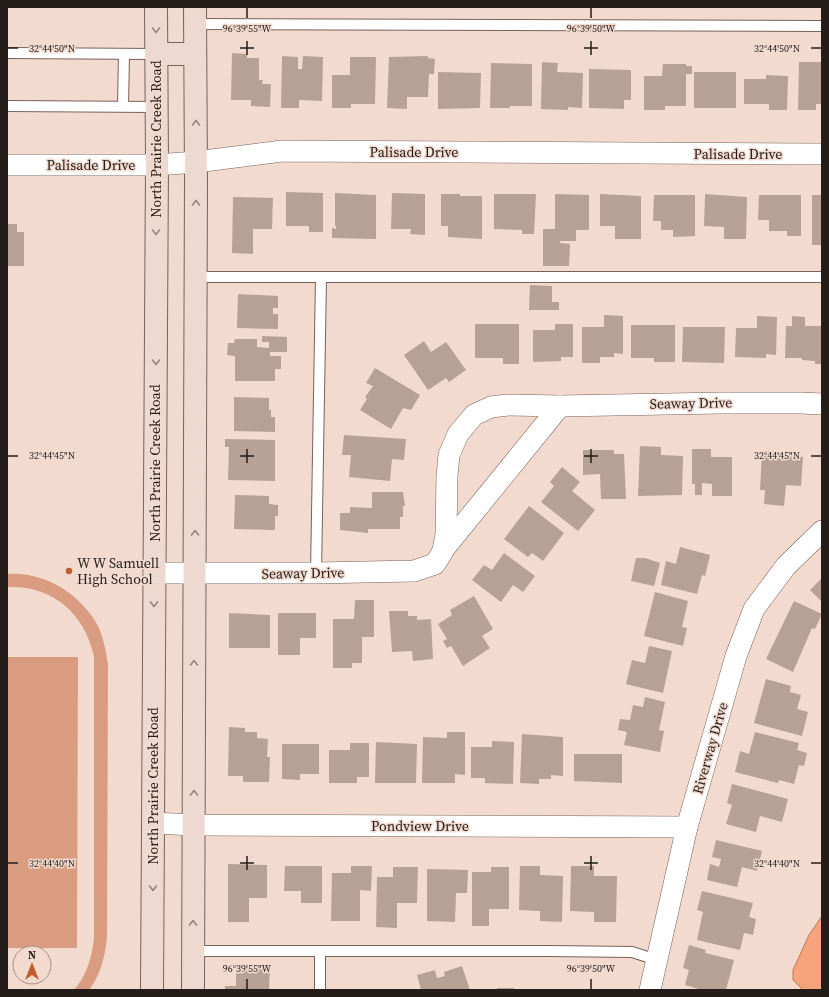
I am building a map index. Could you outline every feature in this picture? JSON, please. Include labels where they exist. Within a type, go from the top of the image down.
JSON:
[{"type":"main road","name":"North Prairie Creek Road","points":[[152,990],[157,166],[156,7]]},
{"type":"main road","points":[[193,990],[196,277],[195,16]]},
{"type":"main road","points":[[156,54],[195,54]]},
{"type":"street","name":"Palisade Drive","points":[[7,165],[157,166],[282,151],[822,154]]},
{"type":"street","name":"Seaway Drive","points":[[443,551],[446,534],[449,454],[458,434],[474,416],[491,407],[508,405],[560,406],[721,403],[822,404]]},
{"type":"street","name":"Seaway Drive","points":[[154,573],[316,573],[414,571],[435,564],[443,551],[560,406]]},
{"type":"street","name":"Riverway Drive","points":[[650,990],[687,827],[736,656],[754,610],[786,566],[822,531]]},
{"type":"street","name":"Pondview Drive","points":[[153,822],[194,825],[687,827]]},
{"type":"lane","points":[[195,16],[822,26]]},
{"type":"lane","points":[[7,53],[156,54]]},
{"type":"lane","points":[[123,106],[124,54]]},
{"type":"lane","points":[[7,106],[156,107]]},
{"type":"lane","points":[[196,277],[822,278]]},
{"type":"lane","points":[[316,573],[321,277]]},
{"type":"lane","points":[[193,951],[632,952],[657,960]]},
{"type":"lane","points":[[320,951],[320,990]]},
{"type":"shaded area","points":[[7,574],[34,576],[60,587],[71,595],[91,614],[98,626],[106,650],[108,665],[107,937],[102,965],[97,978],[89,990],[74,990],[86,972],[92,952],[94,938],[94,656],[83,627],[64,605],[39,591],[7,587]]},
{"type":"shaded area","points":[[7,657],[78,657],[77,948],[52,948],[52,945],[12,945],[12,948],[7,948]]},
{"type":"shaded area","points":[[822,916],[822,990],[803,990],[793,980],[793,970],[809,935]]},
{"type":"building","points":[[232,53],[247,54],[247,58],[259,58],[259,80],[263,80],[262,84],[271,84],[270,107],[251,106],[251,100],[231,100]]},
{"type":"building","points":[[282,56],[298,57],[298,69],[302,69],[303,56],[323,57],[322,101],[299,100],[299,108],[281,108]]},
{"type":"building","points":[[428,56],[428,58],[435,59],[434,74],[429,74],[428,97],[407,97],[407,109],[387,108],[389,57]]},
{"type":"building","points":[[350,57],[376,57],[375,104],[351,104],[351,108],[332,108],[332,75],[350,75]]},
{"type":"building","points":[[542,62],[558,63],[557,72],[583,73],[582,108],[568,107],[568,110],[541,109]]},
{"type":"building","points":[[799,62],[822,62],[822,104],[816,104],[816,110],[798,110]]},
{"type":"building","points":[[491,63],[532,64],[532,106],[490,108]]},
{"type":"building","points":[[663,64],[686,64],[686,66],[692,66],[692,74],[686,74],[686,106],[665,106],[665,110],[644,110],[644,76],[662,76]]},
{"type":"building","points":[[589,69],[631,70],[631,100],[624,100],[624,109],[589,108]]},
{"type":"building","points":[[438,72],[481,73],[480,108],[438,109]]},
{"type":"building","points":[[694,72],[736,72],[736,108],[694,108]]},
{"type":"building","points":[[766,75],[788,76],[787,110],[769,110],[769,104],[744,104],[744,79],[766,79]]},
{"type":"building","points":[[286,192],[323,193],[323,232],[309,232],[309,226],[286,226]]},
{"type":"building","points":[[335,193],[376,195],[376,239],[332,238],[332,228],[336,229]]},
{"type":"building","points":[[392,193],[425,194],[425,235],[410,234],[411,229],[391,229]]},
{"type":"building","points":[[441,194],[482,196],[482,239],[448,237],[448,226],[441,226]]},
{"type":"building","points":[[494,194],[536,194],[534,234],[522,234],[522,230],[494,229]]},
{"type":"building","points":[[555,194],[589,195],[589,230],[576,230],[576,241],[560,241],[560,243],[570,244],[569,266],[543,266],[543,229],[555,229]]},
{"type":"building","points":[[600,194],[641,196],[641,239],[615,239],[615,226],[600,226]]},
{"type":"building","points":[[705,194],[747,197],[746,239],[724,239],[724,227],[704,226]]},
{"type":"building","points":[[654,195],[695,195],[695,236],[673,237],[673,230],[661,230],[661,221],[653,221]]},
{"type":"building","points":[[759,195],[801,195],[801,236],[787,236],[787,231],[769,231],[769,220],[758,220]]},
{"type":"building","points":[[812,195],[822,195],[822,245],[812,245]]},
{"type":"building","points":[[233,197],[273,198],[272,229],[253,229],[253,254],[232,253]]},
{"type":"building","points":[[7,224],[17,224],[17,232],[24,232],[24,266],[7,266]]},
{"type":"building","points":[[530,285],[552,286],[552,302],[559,302],[559,310],[529,310]]},
{"type":"building","points":[[238,294],[278,296],[278,308],[273,308],[273,314],[278,314],[278,329],[237,328]]},
{"type":"building","points":[[604,315],[623,316],[623,354],[614,353],[614,357],[600,357],[600,363],[582,363],[582,327],[604,327]]},
{"type":"building","points":[[757,316],[777,317],[776,355],[766,354],[766,358],[735,357],[736,328],[757,328]]},
{"type":"building","points":[[792,316],[805,317],[805,326],[822,326],[822,364],[815,364],[815,361],[802,360],[802,358],[785,358],[786,326],[792,326]]},
{"type":"building","points":[[475,324],[519,324],[519,364],[503,364],[503,358],[475,358]]},
{"type":"building","points":[[555,324],[573,324],[573,357],[561,357],[561,361],[533,362],[533,330],[555,330]]},
{"type":"building","points":[[631,325],[675,325],[675,362],[654,362],[654,358],[631,358]]},
{"type":"building","points":[[683,327],[725,327],[724,363],[682,362]]},
{"type":"building","points":[[262,336],[287,337],[287,352],[270,352],[270,356],[281,356],[281,369],[275,369],[275,381],[235,381],[235,356],[227,355],[228,343],[234,343],[235,339],[257,339],[257,347],[269,348],[269,342],[262,342]]},
{"type":"building","points":[[424,341],[431,352],[446,342],[466,370],[449,382],[446,378],[428,390],[404,355]]},
{"type":"building","points":[[375,368],[420,395],[411,410],[403,408],[391,429],[360,410],[367,399],[365,397],[373,386],[366,383]]},
{"type":"building","points":[[234,397],[269,398],[269,410],[271,410],[271,417],[275,417],[275,432],[234,431]]},
{"type":"building","points":[[344,435],[406,439],[404,460],[392,459],[390,481],[349,477],[351,455],[342,455]]},
{"type":"building","points":[[225,439],[275,440],[275,481],[228,480],[229,447],[225,447]]},
{"type":"building","points":[[640,446],[661,447],[661,455],[683,456],[682,495],[638,496]]},
{"type":"building","points":[[692,449],[711,449],[711,457],[732,457],[732,496],[712,496],[712,484],[702,483],[702,495],[695,495],[695,484],[692,484]]},
{"type":"building","points":[[583,450],[614,450],[614,454],[624,454],[626,499],[601,499],[600,474],[583,475]]},
{"type":"building","points":[[762,451],[792,453],[791,456],[803,457],[801,486],[786,485],[784,506],[764,504],[765,490],[760,490]]},
{"type":"building","points":[[562,467],[580,482],[572,491],[595,510],[578,531],[541,502],[554,486],[550,482]]},
{"type":"building","points":[[372,492],[403,492],[405,506],[403,506],[403,517],[400,517],[400,529],[368,529],[368,533],[340,530],[340,513],[350,513],[350,507],[372,508]]},
{"type":"building","points":[[235,495],[269,496],[269,504],[278,505],[278,516],[275,516],[275,530],[234,529]]},
{"type":"building","points":[[529,506],[564,533],[543,561],[532,553],[528,557],[504,539]]},
{"type":"building","points":[[680,547],[710,555],[705,576],[702,575],[697,594],[661,585],[666,561],[676,564]]},
{"type":"building","points":[[504,553],[535,576],[523,592],[513,585],[501,602],[472,580],[484,565],[492,570]]},
{"type":"building","points":[[636,558],[645,558],[660,563],[654,586],[631,581]]},
{"type":"building","points":[[822,578],[822,602],[810,590]]},
{"type":"building","points":[[655,592],[688,601],[682,627],[687,628],[683,646],[644,636]]},
{"type":"building","points":[[474,596],[493,629],[482,636],[490,648],[463,666],[451,646],[447,648],[443,641],[447,639],[438,624],[452,615],[450,610]]},
{"type":"building","points":[[355,600],[374,600],[374,637],[362,637],[362,663],[352,663],[352,668],[333,668],[333,619],[354,619]]},
{"type":"building","points":[[794,601],[822,614],[815,629],[812,628],[793,672],[766,659]]},
{"type":"building","points":[[389,611],[408,611],[408,616],[417,616],[417,620],[431,619],[433,659],[413,661],[412,651],[392,652]]},
{"type":"building","points":[[229,613],[270,615],[270,648],[229,648]]},
{"type":"building","points":[[278,613],[316,613],[316,638],[300,638],[300,655],[278,655]]},
{"type":"building","points":[[649,646],[672,651],[663,693],[626,684],[632,660],[645,663]]},
{"type":"building","points":[[766,679],[791,686],[790,692],[801,695],[797,709],[808,712],[802,736],[754,723]]},
{"type":"building","points":[[645,697],[665,702],[659,730],[664,731],[660,752],[624,745],[627,732],[618,730],[620,719],[630,720],[633,705],[643,707]]},
{"type":"building","points":[[229,727],[245,728],[245,732],[257,732],[257,738],[268,739],[267,757],[270,757],[269,782],[243,782],[243,776],[228,776]]},
{"type":"building","points":[[447,732],[465,732],[465,775],[455,774],[455,783],[422,783],[423,737],[447,738]]},
{"type":"building","points":[[755,732],[799,743],[797,750],[807,753],[804,766],[799,765],[794,784],[779,780],[778,783],[735,772],[740,751],[749,754]]},
{"type":"building","points":[[522,734],[563,737],[563,776],[551,775],[551,779],[539,779],[539,784],[520,783]]},
{"type":"building","points":[[492,741],[514,742],[513,784],[485,783],[485,778],[471,778],[471,747],[492,747]]},
{"type":"building","points":[[376,742],[417,744],[416,783],[375,783]]},
{"type":"building","points":[[350,743],[369,743],[369,777],[357,777],[357,783],[329,783],[329,750],[350,750]]},
{"type":"building","points":[[282,744],[319,744],[319,774],[300,774],[300,780],[282,779]]},
{"type":"building","points":[[574,754],[622,754],[622,783],[574,781]]},
{"type":"building","points":[[732,784],[788,799],[782,822],[760,816],[756,832],[726,824],[732,805],[727,803]]},
{"type":"building","points":[[716,840],[762,851],[757,871],[742,867],[737,887],[707,880],[710,864],[719,867],[721,859],[712,857]]},
{"type":"building","points":[[228,864],[267,865],[267,898],[249,898],[249,922],[228,922]]},
{"type":"building","points":[[285,866],[322,866],[322,903],[301,903],[301,891],[284,891]]},
{"type":"building","points":[[351,866],[372,866],[371,891],[360,890],[360,921],[331,921],[332,873],[351,873]]},
{"type":"building","points":[[520,866],[540,866],[540,875],[563,876],[562,922],[540,921],[540,911],[519,910]]},
{"type":"building","points":[[571,866],[594,866],[594,876],[617,876],[616,922],[594,922],[594,912],[570,911]]},
{"type":"building","points":[[393,867],[418,867],[417,903],[397,903],[397,928],[376,927],[377,877],[393,877]]},
{"type":"building","points":[[491,867],[509,867],[509,909],[489,909],[489,926],[472,926],[472,872],[491,872]]},
{"type":"building","points":[[427,869],[468,870],[467,893],[456,893],[455,922],[427,921]]},
{"type":"building","points":[[702,891],[753,903],[749,917],[756,919],[753,935],[744,933],[740,950],[697,940],[703,912],[697,910]]},
{"type":"building","points":[[689,945],[706,950],[705,953],[734,960],[726,990],[702,990],[685,985],[689,970],[683,968]]},
{"type":"building","points":[[236,965],[270,966],[269,990],[225,990],[225,986],[236,986]]},
{"type":"building","points":[[462,966],[470,990],[421,990],[417,975],[435,970],[437,978],[445,976],[444,972]]},
{"type":"building","points":[[497,988],[514,988],[514,990],[497,990]]},
{"type":"place","name":"W W Samuell High School","points":[[69,571]]}]
